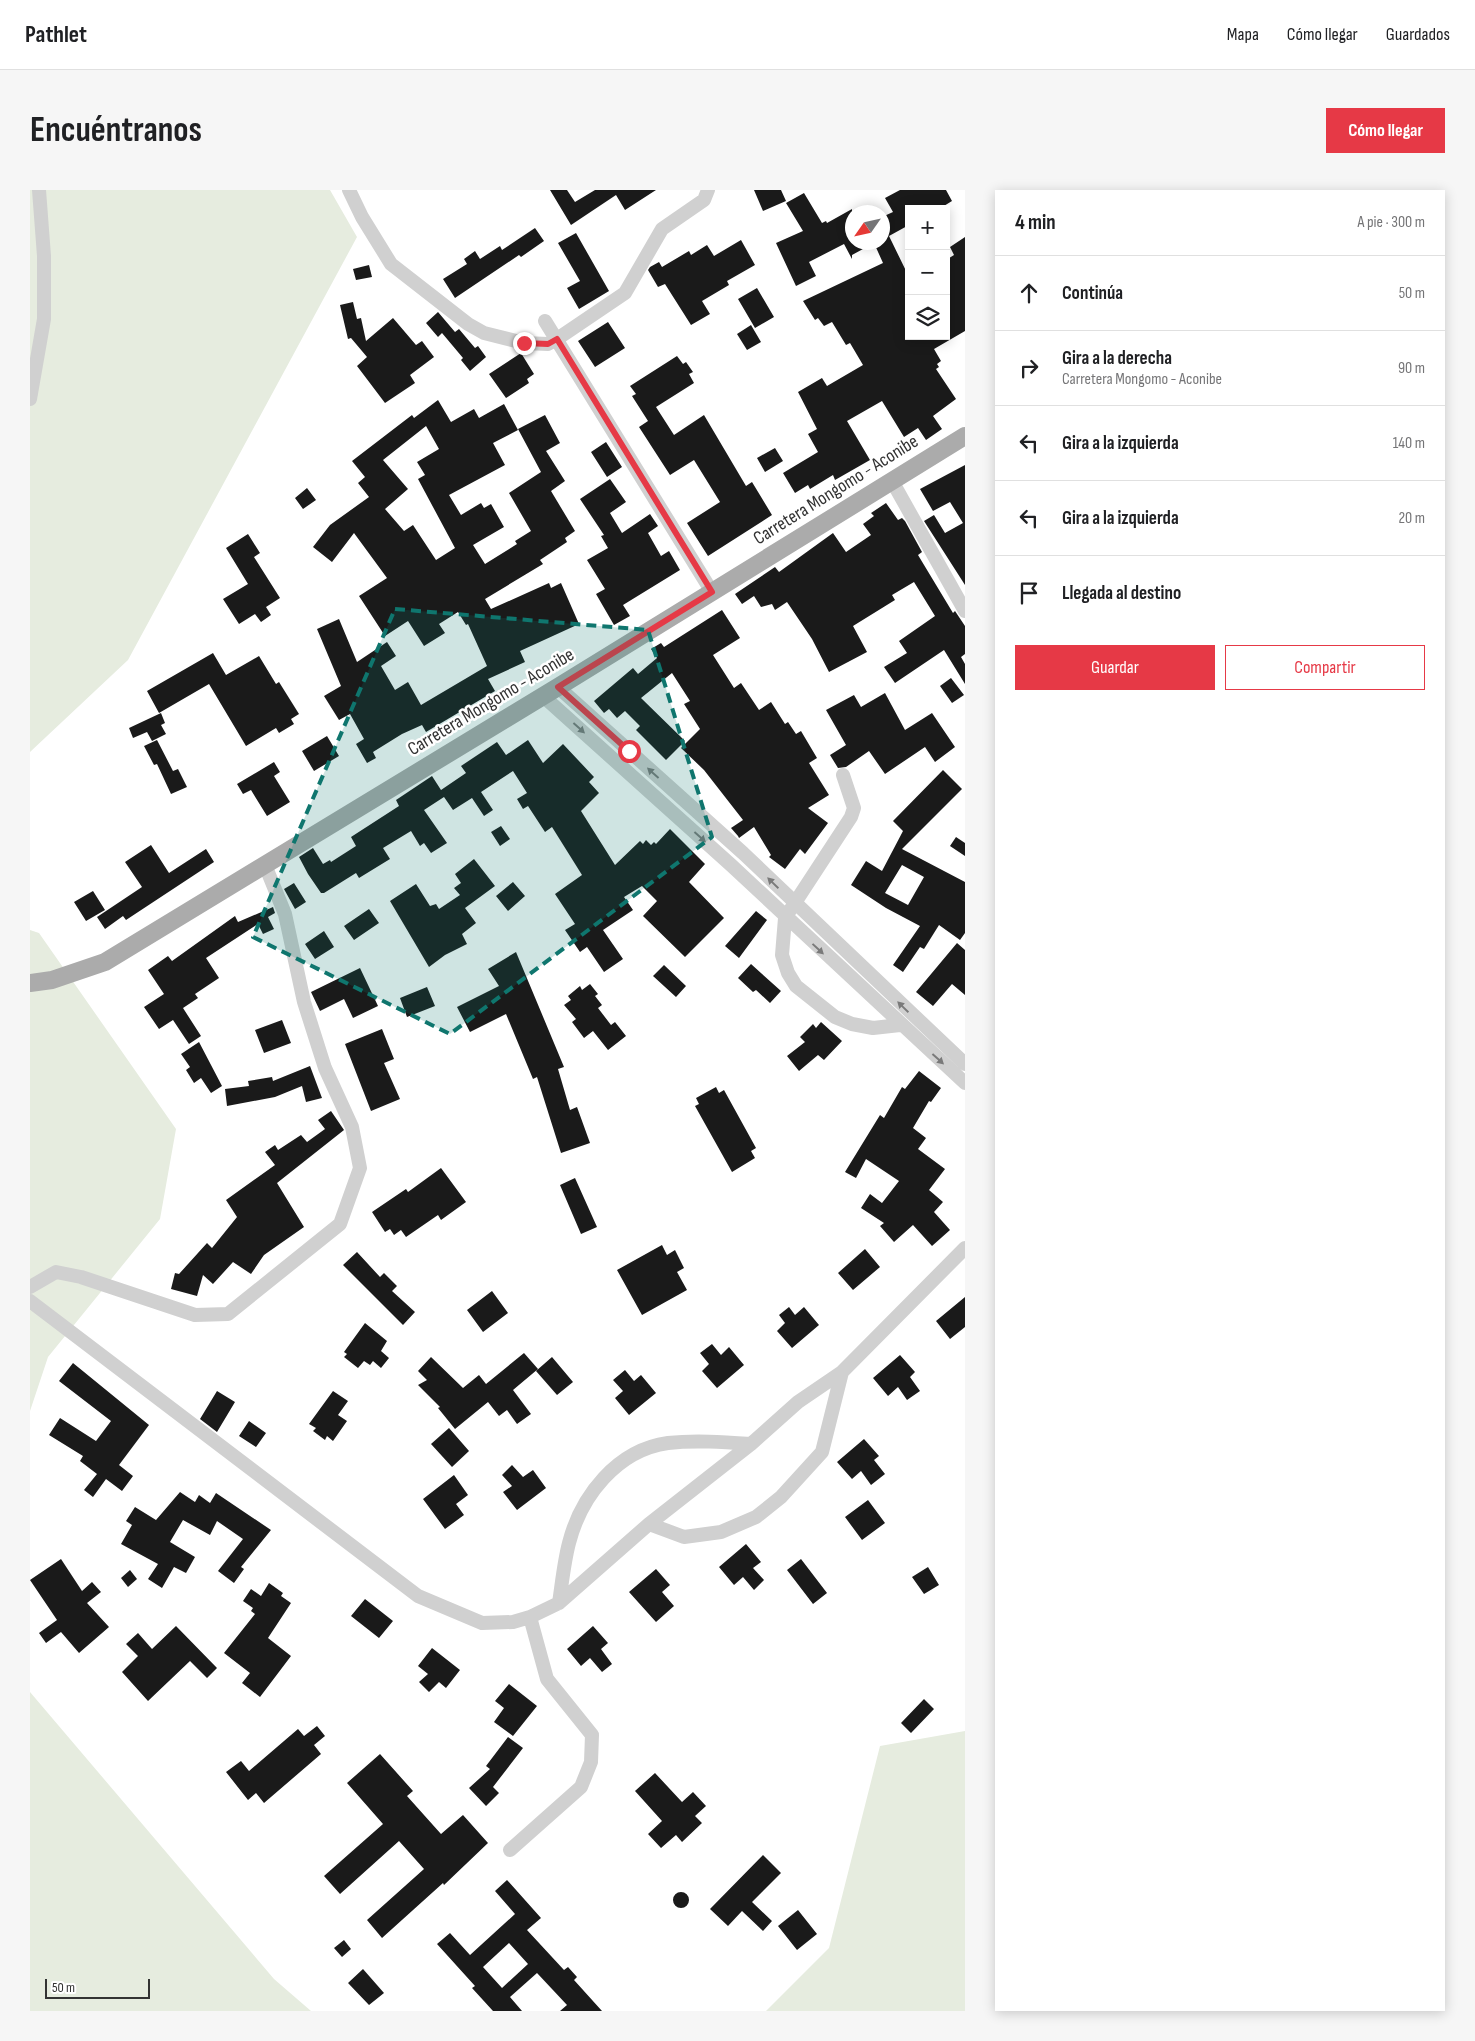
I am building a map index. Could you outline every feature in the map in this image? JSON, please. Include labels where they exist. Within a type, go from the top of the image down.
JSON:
[{"type":"main road","name":"Carretera Mongomo - Aconibe","points":[[30,983],[52,980],[105,962],[550,692],[965,436]]},
{"type":"street","points":[[30,399],[44,319],[44,256],[39,190]]},
{"type":"street","points":[[350,190],[362,217],[391,264],[468,324],[484,333],[524,343],[548,344],[625,293],[662,229],[704,200],[708,190]]},
{"type":"street","points":[[545,321],[712,592]]},
{"type":"street","points":[[892,481],[965,611]]},
{"type":"street","points":[[550,692],[735,846],[965,1064]]},
{"type":"street","points":[[550,692],[785,918],[965,1083]]},
{"type":"street","points":[[843,775],[854,808],[851,817],[785,918],[782,955],[788,973],[796,986],[836,1017],[852,1024],[873,1028],[900,1025]]},
{"type":"street","points":[[30,1287],[56,1272],[81,1276],[195,1315],[228,1314],[340,1224],[360,1168],[352,1127],[322,1058],[304,1002],[285,914],[265,865]]},
{"type":"street","points":[[30,1301],[418,1596],[482,1622],[513,1622],[530,1617],[559,1603],[649,1524],[751,1444],[798,1402],[842,1372],[965,1248]]},
{"type":"street","points":[[649,1524],[684,1537],[721,1532],[756,1518],[782,1497],[822,1452],[842,1372]]},
{"type":"street","points":[[559,1603],[569,1543],[577,1520],[588,1496],[604,1478],[623,1462],[645,1450],[666,1444],[717,1441],[751,1444]]},
{"type":"street","points":[[510,1850],[581,1787],[591,1762],[592,1735],[547,1679],[530,1617]]},
{"type":"highlighted area","points":[[395,609],[648,630],[712,837],[450,1034],[253,937]]},
{"type":"shaded area","points":[[30,190],[330,190],[357,237],[128,660],[30,752]]},
{"type":"shaded area","points":[[30,930],[39,933],[176,1129],[160,1219],[48,1357],[30,1411]]},
{"type":"shaded area","points":[[30,1692],[274,1979],[311,2011],[30,2011]]},
{"type":"shaded area","points":[[965,1731],[965,2011],[766,2011],[829,1948],[880,1746]]},
{"type":"building","points":[[550,190],[567,190],[575,202],[595,190],[656,190],[625,210],[616,195],[571,225]]},
{"type":"building","points":[[754,190],[781,190],[786,201],[763,211]]},
{"type":"building","points":[[900,190],[946,190],[952,201],[946,205],[905,205],[905,227],[890,235],[890,213],[893,212],[885,198]]},
{"type":"building","points":[[804,193],[822,223],[826,221],[827,223],[845,213],[845,246],[844,244],[809,262],[816,276],[796,286],[776,243],[803,231],[786,203]]},
{"type":"building","points":[[535,228],[544,241],[521,257],[519,255],[455,298],[443,279],[467,264],[464,259],[475,251],[480,259],[500,246],[502,250]]},
{"type":"building","points":[[576,233],[609,291],[579,309],[567,288],[580,281],[558,243]]},
{"type":"building","points":[[965,237],[965,331],[950,340],[950,258],[954,255],[950,247]]},
{"type":"building","points":[[890,238],[905,269],[905,340],[950,340],[934,349],[941,361],[937,364],[939,367],[936,369],[956,399],[933,416],[942,429],[926,440],[918,428],[904,437],[882,401],[847,421],[870,460],[835,480],[833,475],[810,489],[808,485],[795,493],[783,473],[818,452],[808,434],[817,429],[798,392],[822,378],[827,386],[863,365],[850,343],[846,345],[832,322],[824,326],[818,318],[815,320],[803,301],[883,263],[877,250],[890,250]]},
{"type":"building","points":[[741,240],[755,265],[727,281],[729,285],[702,301],[710,314],[691,325],[665,284],[658,287],[648,270],[659,262],[662,267],[689,251],[691,255],[707,245],[714,256]]},
{"type":"building","points":[[847,250],[861,250],[852,255],[852,259]]},
{"type":"building","points":[[369,265],[372,277],[356,280],[353,269]]},
{"type":"building","points":[[757,288],[774,317],[755,328],[738,299]]},
{"type":"building","points":[[353,302],[357,319],[361,318],[366,341],[393,318],[416,345],[422,341],[434,357],[410,375],[415,383],[385,403],[357,366],[367,357],[351,338],[348,339],[340,305]]},
{"type":"building","points":[[438,312],[455,332],[459,329],[475,348],[478,346],[486,357],[470,371],[461,360],[463,358],[442,333],[438,337],[426,323]]},
{"type":"building","points":[[608,322],[625,348],[595,367],[578,341]]},
{"type":"building","points":[[751,325],[761,342],[747,350],[737,334]]},
{"type":"building","points":[[521,353],[534,374],[527,379],[529,383],[506,398],[489,374]]},
{"type":"building","points":[[677,356],[683,364],[686,362],[693,372],[689,374],[694,383],[656,407],[674,435],[704,415],[746,486],[752,482],[772,515],[708,556],[687,523],[720,502],[694,460],[670,475],[639,427],[648,421],[632,396],[636,394],[630,386]]},
{"type":"building","points":[[438,400],[451,422],[474,409],[479,418],[504,404],[518,430],[493,443],[505,465],[449,495],[461,515],[481,503],[484,508],[491,504],[504,527],[473,545],[485,564],[517,544],[515,541],[531,531],[509,493],[541,472],[518,429],[545,415],[560,443],[546,451],[565,481],[551,491],[575,531],[565,538],[567,542],[540,560],[543,564],[485,599],[491,609],[549,583],[551,588],[561,583],[579,624],[520,651],[525,662],[488,679],[495,691],[426,732],[422,725],[402,734],[373,752],[376,758],[367,763],[356,744],[364,739],[350,714],[339,720],[324,696],[341,686],[317,629],[339,619],[357,662],[387,642],[396,656],[381,666],[395,690],[408,682],[421,705],[487,666],[468,624],[466,625],[458,612],[439,624],[445,633],[424,646],[408,621],[385,636],[359,596],[387,578],[354,533],[332,562],[313,547],[330,525],[369,497],[358,483],[365,477],[352,461],[412,415],[414,418]],"holes":[[[426,426],[439,449],[417,462],[425,475],[418,479],[455,548],[436,560],[413,525],[404,531],[385,509],[408,489],[383,460]]]},
{"type":"building","points":[[606,442],[622,467],[607,477],[591,452]]},
{"type":"building","points":[[775,448],[783,461],[765,472],[757,458]]},
{"type":"building","points":[[965,465],[965,585],[924,521],[934,515],[945,533],[963,523],[950,502],[933,511],[920,489]]},
{"type":"building","points":[[610,479],[626,502],[610,513],[622,533],[650,514],[658,526],[648,533],[661,556],[669,551],[680,570],[623,605],[630,616],[614,625],[596,594],[605,589],[587,560],[608,548],[601,536],[604,535],[580,499]]},
{"type":"building","points":[[307,488],[316,500],[303,509],[295,498]]},
{"type":"building","points":[[886,503],[898,520],[902,518],[905,521],[922,552],[918,555],[953,613],[955,611],[965,626],[965,654],[961,657],[965,664],[965,684],[944,650],[895,683],[884,667],[907,653],[899,641],[935,616],[914,582],[892,595],[895,600],[853,626],[867,652],[829,672],[812,639],[787,602],[775,610],[772,604],[761,607],[754,596],[742,604],[735,594],[775,567],[779,572],[833,533],[846,552],[871,535],[863,524],[874,516],[871,513]]},
{"type":"building","points":[[248,534],[260,553],[254,557],[280,598],[266,607],[271,615],[261,622],[255,614],[239,624],[223,599],[248,584],[226,548]]},
{"type":"building","points":[[722,610],[740,638],[713,655],[734,688],[741,683],[759,710],[771,702],[785,724],[788,722],[796,734],[801,731],[817,758],[809,763],[829,795],[808,808],[828,823],[805,854],[800,849],[785,869],[769,857],[771,855],[754,827],[739,838],[731,828],[743,820],[704,770],[681,748],[700,729],[684,704],[690,701],[672,673],[641,698],[685,741],[666,760],[636,730],[640,726],[625,711],[617,718],[609,709],[604,713],[594,701],[633,668],[638,674],[657,658],[651,649],[661,643],[664,647]]},
{"type":"building","points":[[213,653],[226,675],[259,656],[276,684],[279,682],[299,714],[291,719],[294,724],[279,733],[276,728],[246,746],[209,684],[159,713],[147,691]]},
{"type":"building","points":[[951,678],[964,695],[952,703],[940,686]]},
{"type":"building","points":[[885,693],[905,730],[932,713],[955,747],[935,762],[925,747],[885,774],[869,751],[846,767],[838,768],[830,755],[846,745],[826,710],[854,695],[861,707]]},
{"type":"building","points":[[161,713],[165,723],[161,725],[166,734],[152,741],[147,732],[133,738],[129,728]]},
{"type":"building","points":[[327,736],[339,756],[314,771],[302,751]]},
{"type":"building","points":[[157,740],[173,771],[178,769],[187,787],[171,794],[157,764],[154,765],[144,746]]},
{"type":"building","points":[[528,740],[543,763],[563,744],[594,777],[589,782],[599,793],[581,811],[615,865],[640,841],[643,844],[646,840],[651,845],[654,842],[656,844],[670,829],[705,864],[689,882],[724,918],[685,957],[643,916],[657,901],[642,886],[624,897],[633,910],[603,930],[623,959],[604,972],[587,947],[580,952],[565,930],[575,924],[555,894],[582,875],[552,827],[545,832],[528,806],[523,809],[517,799],[527,793],[513,771],[481,792],[493,810],[484,816],[472,798],[453,810],[444,797],[424,810],[447,843],[431,853],[424,843],[420,846],[411,831],[383,848],[390,859],[359,878],[356,873],[324,893],[321,893],[308,874],[299,857],[313,848],[323,864],[330,860],[331,862],[356,846],[351,837],[399,806],[396,800],[432,776],[441,790],[466,773],[461,766],[497,742],[506,755]]},
{"type":"building","points":[[274,762],[280,772],[274,776],[290,802],[267,816],[251,790],[243,794],[237,784]]},
{"type":"building","points":[[943,770],[962,789],[902,849],[965,882],[965,933],[960,940],[939,925],[924,949],[920,947],[903,972],[893,965],[920,926],[886,908],[851,885],[866,861],[882,871],[903,831],[893,821]],"holes":[[[902,865],[924,877],[908,905],[885,893]]]},
{"type":"building","points":[[501,826],[510,839],[500,846],[491,832]]},
{"type":"building","points":[[956,837],[965,843],[965,856],[950,846]]},
{"type":"building","points":[[151,845],[169,873],[206,849],[214,862],[126,920],[123,916],[105,929],[97,917],[142,887],[125,862]]},
{"type":"building","points":[[474,859],[495,886],[465,908],[476,923],[462,934],[467,944],[445,955],[429,967],[390,901],[416,884],[430,906],[436,904],[439,909],[460,895],[454,888],[461,883],[455,874]]},
{"type":"building","points":[[513,882],[525,896],[508,911],[496,896]]},
{"type":"building","points":[[294,883],[306,902],[295,909],[284,889]]},
{"type":"building","points":[[93,891],[105,910],[86,921],[74,902]]},
{"type":"building","points":[[273,907],[275,913],[268,917],[274,929],[263,934],[258,924],[206,958],[219,978],[195,994],[198,998],[183,1008],[201,1036],[189,1044],[173,1020],[159,1029],[144,1007],[164,994],[148,970],[168,956],[172,961],[235,916],[238,922]]},
{"type":"building","points":[[369,909],[379,923],[354,940],[344,926]]},
{"type":"building","points":[[756,911],[767,920],[739,958],[725,946]]},
{"type":"building","points":[[324,931],[334,947],[315,959],[305,944]]},
{"type":"building","points":[[957,943],[965,950],[965,995],[952,984],[933,1006],[916,992]]},
{"type":"building","points":[[516,952],[564,1067],[558,1069],[570,1110],[577,1107],[590,1143],[561,1153],[537,1077],[533,1079],[506,1014],[470,1032],[457,1007],[499,986],[488,969]]},
{"type":"building","points":[[751,964],[781,991],[770,1003],[756,990],[753,992],[738,978]]},
{"type":"building","points":[[664,965],[686,986],[676,997],[653,976]]},
{"type":"building","points":[[360,968],[378,1006],[353,1018],[344,999],[320,1011],[311,992]]},
{"type":"building","points":[[590,984],[598,994],[595,996],[602,1005],[598,1008],[611,1025],[615,1022],[626,1036],[608,1050],[593,1031],[584,1038],[572,1022],[576,1019],[564,1005],[571,1000],[568,996],[580,986],[582,990]]},
{"type":"building","points":[[427,987],[435,1006],[407,1017],[400,998]]},
{"type":"building","points":[[282,1020],[291,1043],[264,1053],[255,1030]]},
{"type":"building","points":[[821,1022],[842,1041],[824,1060],[818,1055],[799,1071],[787,1056],[805,1042],[800,1037],[813,1024],[816,1028]]},
{"type":"building","points":[[382,1029],[394,1059],[384,1063],[400,1099],[371,1111],[345,1044]]},
{"type":"building","points":[[199,1042],[222,1086],[211,1093],[201,1078],[194,1083],[186,1070],[190,1067],[181,1054]]},
{"type":"building","points":[[310,1066],[322,1098],[306,1102],[302,1086],[275,1097],[227,1106],[225,1089],[249,1086],[248,1081],[272,1077],[273,1081]]},
{"type":"building","points":[[919,1071],[941,1088],[931,1102],[929,1101],[913,1128],[926,1138],[918,1149],[945,1169],[929,1190],[943,1202],[934,1212],[950,1230],[932,1246],[913,1225],[894,1242],[880,1226],[884,1223],[861,1208],[870,1194],[882,1203],[899,1181],[866,1159],[856,1178],[845,1172],[880,1115],[884,1118],[902,1087],[905,1089]]},
{"type":"building","points":[[716,1087],[719,1093],[724,1090],[756,1148],[751,1151],[755,1158],[732,1172],[695,1106],[699,1104],[696,1098]]},
{"type":"building","points":[[331,1111],[344,1130],[277,1183],[304,1227],[264,1255],[251,1274],[233,1262],[213,1284],[203,1275],[197,1296],[171,1289],[175,1273],[179,1274],[207,1243],[212,1248],[237,1217],[226,1200],[275,1165],[265,1152],[275,1145],[278,1150],[301,1135],[307,1142],[325,1129],[318,1120]]},
{"type":"building","points":[[441,1168],[466,1202],[441,1220],[438,1215],[406,1237],[401,1230],[394,1235],[390,1229],[385,1232],[372,1212],[406,1189],[408,1192]]},
{"type":"building","points":[[575,1178],[597,1227],[581,1234],[560,1185]]},
{"type":"building","points":[[662,1245],[667,1255],[675,1250],[684,1268],[677,1272],[687,1290],[642,1315],[617,1270]]},
{"type":"building","points":[[865,1249],[880,1267],[853,1290],[838,1273]]},
{"type":"building","points":[[357,1252],[380,1277],[384,1273],[397,1286],[392,1291],[415,1312],[403,1325],[343,1265]]},
{"type":"building","points":[[492,1291],[508,1313],[483,1332],[467,1310]]},
{"type":"building","points":[[965,1297],[965,1327],[950,1339],[936,1321]]},
{"type":"building","points":[[789,1307],[795,1315],[804,1307],[819,1325],[792,1348],[777,1331],[785,1323],[779,1315]]},
{"type":"building","points":[[365,1323],[387,1341],[381,1351],[389,1358],[381,1368],[373,1361],[370,1365],[364,1361],[358,1368],[344,1357],[347,1354],[344,1352]]},
{"type":"building","points":[[712,1344],[721,1355],[729,1347],[744,1365],[717,1388],[702,1371],[709,1364],[700,1353]]},
{"type":"building","points":[[524,1353],[538,1369],[513,1390],[531,1414],[517,1424],[507,1410],[499,1416],[488,1402],[455,1429],[438,1408],[440,1407],[418,1385],[427,1380],[418,1371],[431,1357],[463,1388],[479,1375],[486,1384]]},
{"type":"building","points":[[900,1355],[915,1372],[910,1377],[920,1391],[907,1400],[898,1387],[888,1396],[873,1378]]},
{"type":"building","points":[[552,1357],[573,1382],[557,1395],[536,1371]]},
{"type":"building","points":[[73,1363],[149,1425],[119,1465],[133,1476],[122,1491],[106,1479],[93,1497],[84,1490],[97,1474],[80,1461],[83,1456],[49,1435],[60,1418],[96,1441],[111,1421],[59,1381]]},
{"type":"building","points":[[625,1370],[634,1381],[641,1375],[656,1393],[629,1415],[615,1398],[623,1391],[613,1380]]},
{"type":"building","points":[[217,1391],[235,1402],[217,1432],[200,1419]]},
{"type":"building","points":[[333,1391],[348,1401],[338,1415],[347,1421],[333,1441],[327,1436],[325,1440],[313,1431],[316,1428],[309,1424]]},
{"type":"building","points":[[249,1421],[266,1433],[256,1447],[239,1436]]},
{"type":"building","points":[[449,1428],[469,1451],[452,1467],[431,1444]]},
{"type":"building","points":[[864,1439],[879,1456],[874,1460],[885,1474],[871,1485],[861,1471],[852,1479],[837,1462]]},
{"type":"building","points":[[512,1465],[523,1477],[533,1470],[546,1488],[517,1510],[503,1492],[512,1486],[502,1475]]},
{"type":"building","points":[[454,1475],[468,1495],[456,1504],[464,1515],[445,1529],[423,1499]]},
{"type":"building","points":[[180,1492],[195,1502],[199,1495],[210,1503],[216,1493],[271,1530],[241,1567],[244,1569],[234,1583],[218,1571],[243,1539],[217,1521],[210,1535],[183,1520],[170,1542],[195,1557],[186,1573],[174,1567],[162,1588],[148,1579],[158,1564],[121,1544],[132,1525],[126,1521],[135,1507],[156,1520]]},
{"type":"building","points":[[868,1500],[885,1523],[862,1540],[845,1517]]},
{"type":"building","points":[[746,1544],[761,1562],[753,1568],[764,1580],[754,1590],[743,1577],[734,1585],[719,1567]]},
{"type":"building","points":[[61,1559],[82,1591],[92,1582],[101,1592],[87,1603],[109,1627],[79,1653],[61,1632],[46,1643],[39,1633],[57,1620],[30,1580]]},
{"type":"building","points":[[801,1559],[827,1593],[813,1604],[787,1570]]},
{"type":"building","points":[[928,1567],[939,1585],[924,1594],[912,1577]]},
{"type":"building","points":[[656,1569],[670,1585],[662,1592],[674,1606],[656,1622],[629,1592]]},
{"type":"building","points":[[130,1570],[137,1579],[128,1587],[121,1578]]},
{"type":"building","points":[[269,1583],[283,1593],[281,1596],[291,1603],[268,1638],[291,1656],[260,1697],[242,1683],[250,1673],[224,1653],[255,1614],[251,1611],[253,1608],[243,1601],[251,1589],[261,1596]]},
{"type":"building","points":[[365,1599],[393,1621],[379,1638],[351,1616]]},
{"type":"building","points":[[176,1626],[217,1668],[207,1678],[190,1661],[148,1701],[122,1672],[138,1656],[126,1644],[138,1633],[152,1649]]},
{"type":"building","points":[[593,1626],[608,1643],[601,1649],[612,1664],[602,1672],[590,1658],[581,1666],[567,1649]]},
{"type":"building","points":[[432,1648],[460,1670],[446,1688],[439,1682],[429,1692],[419,1682],[428,1674],[418,1666]]},
{"type":"building","points":[[509,1684],[537,1706],[513,1736],[494,1722],[504,1708],[495,1701]]},
{"type":"building","points":[[924,1699],[934,1709],[911,1733],[901,1723]]},
{"type":"building","points":[[317,1726],[325,1736],[314,1745],[321,1754],[264,1803],[256,1793],[248,1800],[226,1772],[241,1761],[249,1771],[298,1729],[304,1736]]},
{"type":"building","points":[[508,1737],[523,1748],[493,1787],[499,1793],[486,1806],[469,1788],[490,1769],[486,1766]]},
{"type":"building","points":[[380,1754],[413,1791],[407,1796],[441,1834],[463,1815],[488,1843],[444,1885],[443,1883],[382,1938],[367,1920],[424,1869],[399,1841],[340,1894],[324,1876],[383,1824],[347,1783]]},
{"type":"building","points":[[655,1773],[682,1802],[693,1792],[706,1806],[695,1816],[702,1823],[682,1842],[676,1835],[661,1848],[648,1834],[662,1821],[635,1791]]},
{"type":"building","points":[[763,1855],[781,1873],[752,1902],[772,1921],[763,1931],[742,1911],[728,1926],[710,1909]]},
{"type":"building","points":[[507,1880],[541,1918],[527,1930],[564,1970],[568,1967],[577,1977],[574,1980],[602,2011],[560,2011],[567,2005],[537,1973],[510,1997],[522,2011],[493,2011],[472,1988],[475,1986],[437,1944],[450,1933],[470,1955],[515,1914],[495,1891]],"holes":[[[509,1943],[528,1964],[502,1988],[483,1967]]]},
{"type":"building","points":[[681,1892],[689,1900],[681,1908],[673,1900]]},
{"type":"building","points":[[798,1910],[817,1934],[797,1950],[778,1926]]},
{"type":"building","points":[[344,1940],[351,1949],[342,1957],[334,1948]]},
{"type":"building","points":[[363,1969],[384,1993],[369,2005],[348,1983]]},
{"type":"route","points":[[524,343],[548,344],[557,339],[712,592],[558,687],[629,751]]}]
